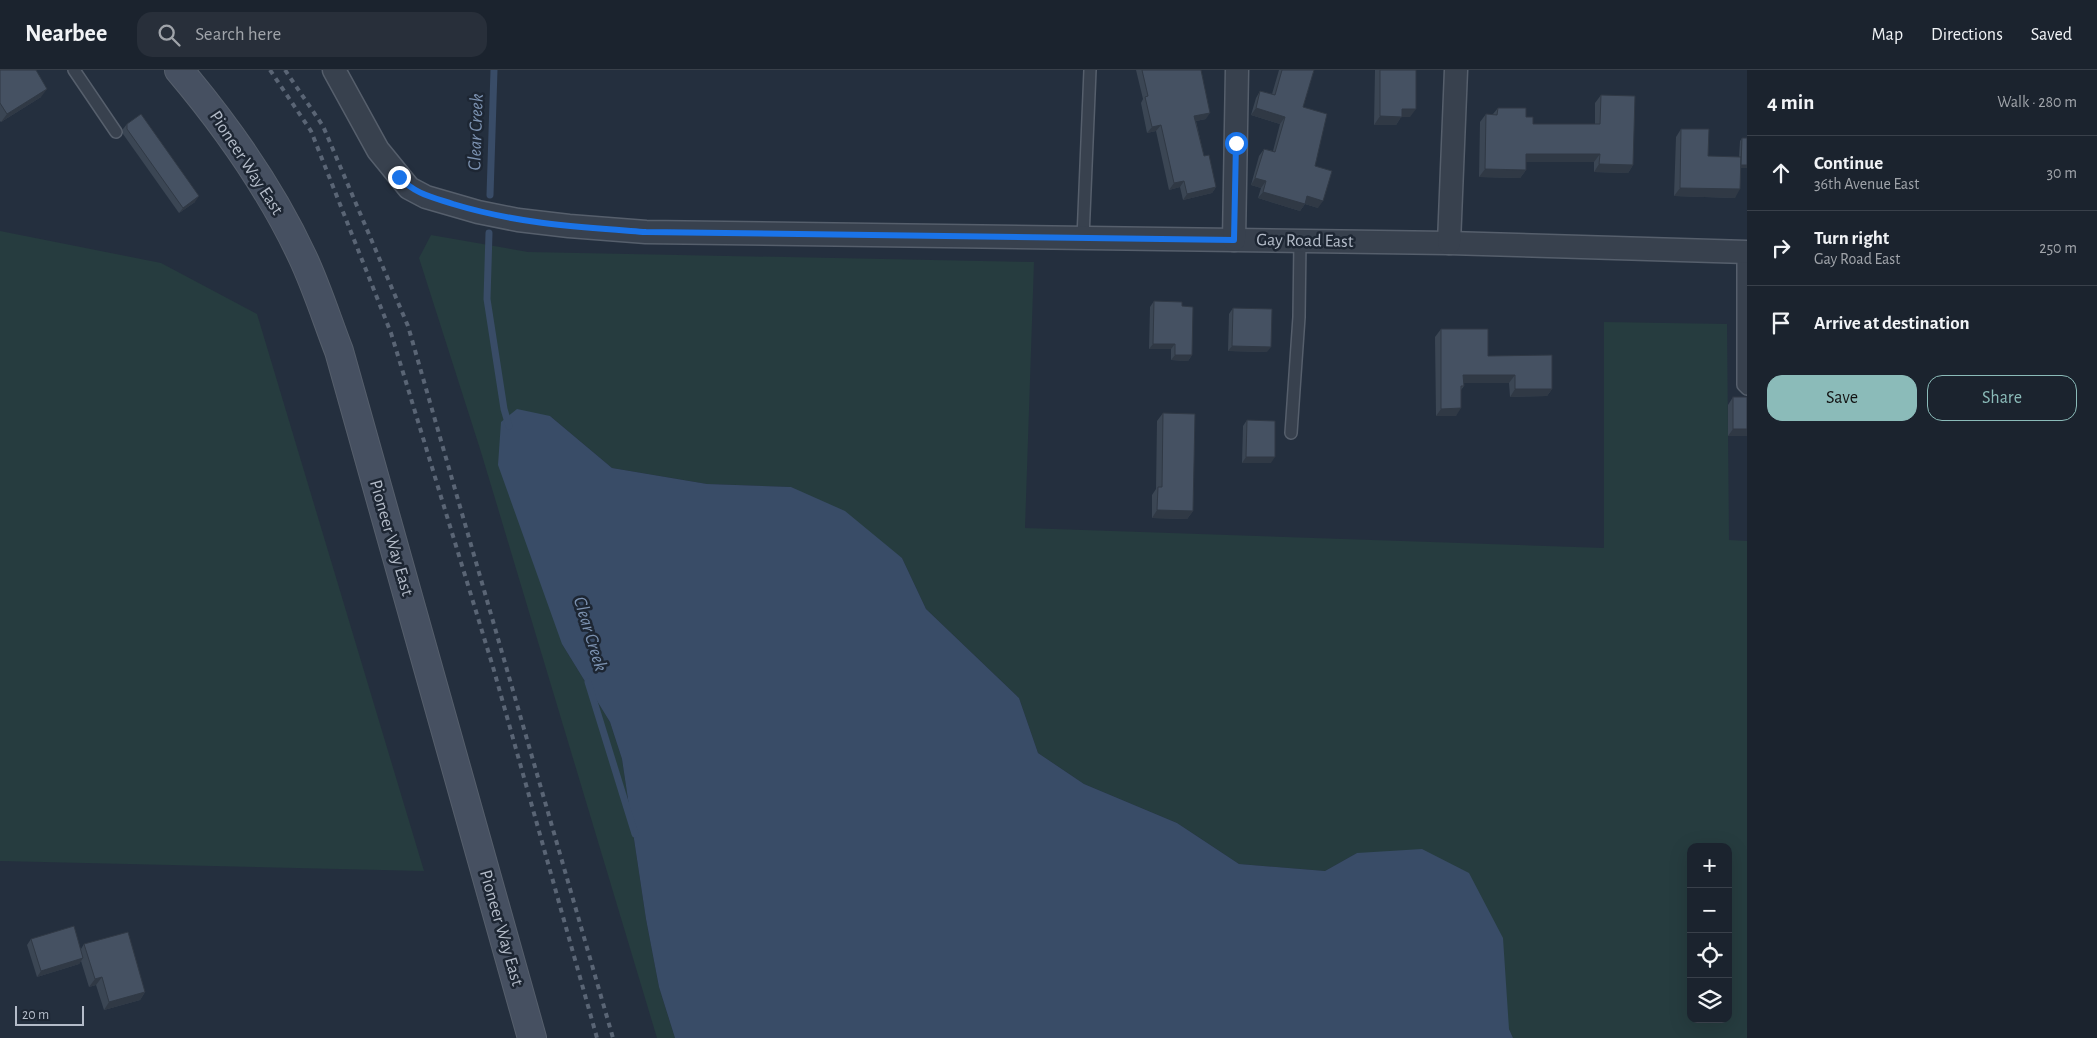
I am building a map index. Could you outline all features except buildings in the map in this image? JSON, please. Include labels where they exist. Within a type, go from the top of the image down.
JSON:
[{"type":"main road","name":"Pioneer Way East","points":[[179,70],[242,151],[285,221],[304,259],[339,351],[532,1038]]},
{"type":"street","name":"Gay Road East","points":[[334,70],[378,150],[409,188],[426,197],[478,212],[518,220],[646,232],[1449,243],[1745,252]]},
{"type":"street","points":[[1234,240],[1237,70]]},
{"type":"street","points":[[1449,243],[1456,70]]},
{"type":"lane","points":[[74,70],[116,132]]},
{"type":"lane","points":[[1083,238],[1090,70]]},
{"type":"lane","points":[[1291,433],[1299,317],[1300,241]]},
{"type":"lane","points":[[1745,252],[1743,385],[1747,389]]},
{"type":"green space","points":[[0,231],[161,263],[257,314],[424,871],[0,861]]},
{"type":"green space","points":[[431,235],[528,252],[1034,262],[1025,528],[1604,548],[1604,322],[1727,324],[1729,540],[1747,541],[1747,1038],[1513,1038],[1509,1029],[1357,853],[1325,871],[1239,864],[1177,823],[1084,784],[1038,753],[1019,698],[926,609],[902,558],[791,487],[707,484],[612,468],[550,416],[562,644],[610,722],[622,759],[646,919],[659,987],[675,1038],[657,1038],[481,452],[419,258]]},
{"type":"water","points":[[517,409],[550,416],[612,468],[707,484],[791,487],[845,511],[902,558],[926,609],[1019,698],[1038,753],[1084,784],[1177,823],[1239,864],[1325,871],[1357,853],[1422,849],[1469,873],[1503,938],[1509,1029],[1513,1038],[675,1038],[659,987],[646,919],[622,759],[610,722],[562,644],[498,465],[501,422]]},
{"type":"waterway","name":"Clear Creek","points":[[490,195],[494,70]]},
{"type":"waterway","name":"Clear Creek","points":[[489,233],[487,299],[504,409],[509,426]]},
{"type":"waterway","name":"Clear Creek","points":[[588,682],[635,834]]},
{"type":"railway","points":[[270,70],[311,131],[391,333],[493,667],[597,1038]]},
{"type":"railway","points":[[285,70],[323,126],[408,326],[613,1038]]},
{"type":"route","points":[[399,177],[409,188],[426,197],[478,212],[518,220],[646,232],[1234,240],[1236,143]]}]
